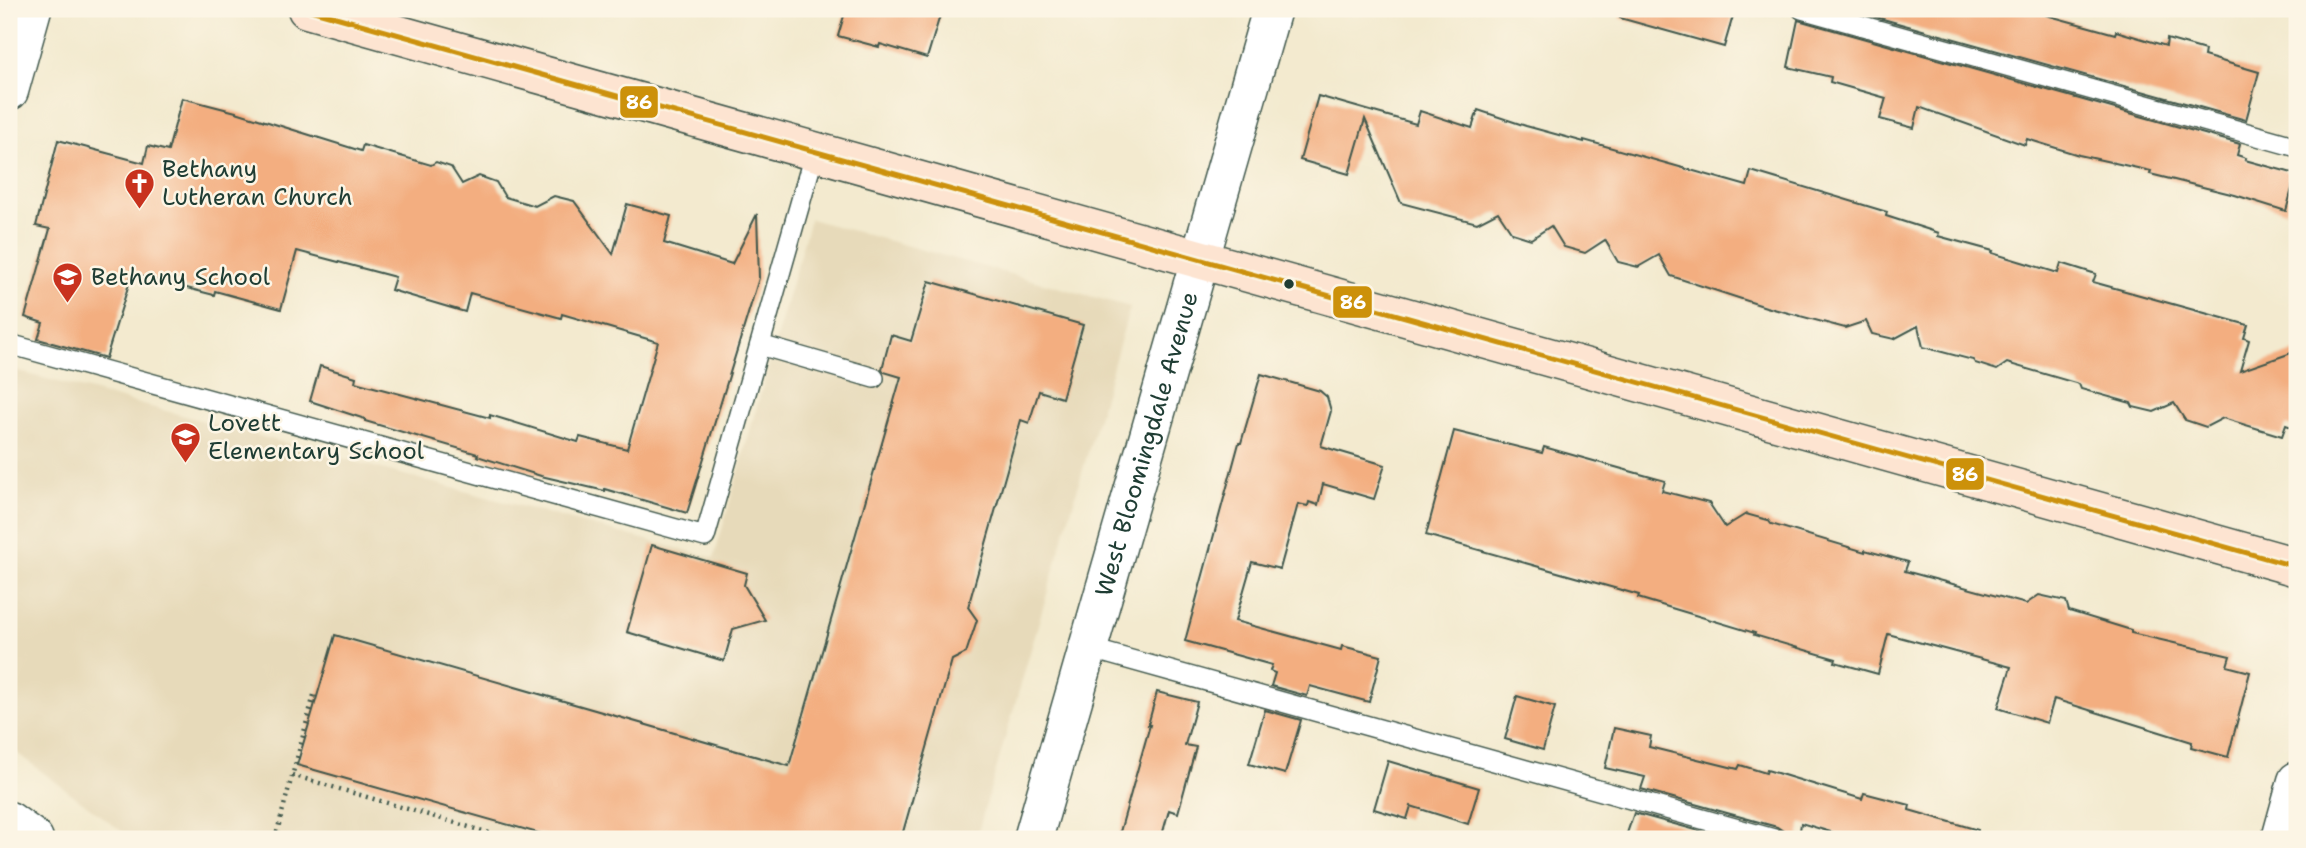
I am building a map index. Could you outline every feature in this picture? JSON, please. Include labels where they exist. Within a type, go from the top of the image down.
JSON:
[{"type":"street","points":[[9,91],[32,9]]},
{"type":"street","points":[[307,9],[2297,567]]},
{"type":"street","name":"West Bloomingdale Avenue","points":[[1033,839],[1272,9]]},
{"type":"street","points":[[2281,839],[2297,781]]},
{"type":"street","points":[[9,821],[34,839]]},
{"type":"lane","points":[[1802,9],[2297,148]]},
{"type":"lane","points":[[9,344],[705,537],[816,151]]},
{"type":"lane","points":[[760,345],[874,378]]},
{"type":"lane","points":[[1088,648],[1774,839]]},
{"type":"path","points":[[275,839],[314,695]]},
{"type":"path","points":[[292,775],[510,839]]},
{"type":"shaded area","name":"Lovett Elementary School","points":[[810,219],[1130,307],[976,839],[132,839],[9,747],[9,369],[714,558]]},
{"type":"building","points":[[846,9],[942,9],[927,58],[880,44],[879,47],[838,36]]},
{"type":"building","points":[[1621,9],[1735,9],[1724,47],[1620,18]]},
{"type":"building","points":[[1847,9],[2047,9],[2046,15],[2166,46],[2167,39],[2205,50],[2204,56],[2259,72],[2246,120]]},
{"type":"building","points":[[1798,20],[2240,144],[2237,155],[2246,158],[2245,160],[2296,174],[2286,211],[2150,174],[2151,171],[2079,155],[2027,139],[2025,145],[1919,107],[1914,128],[1880,119],[1886,98],[1830,82],[1831,77],[1788,67]]},
{"type":"building","points":[[1318,96],[1416,124],[1420,111],[1472,128],[1478,110],[1526,126],[1747,186],[1751,171],[1887,212],[1886,216],[1939,233],[1938,236],[1993,251],[1992,253],[2058,273],[2061,263],[2096,274],[2093,282],[2248,325],[2244,338],[2249,340],[2240,371],[2297,351],[2297,429],[2286,425],[2282,436],[2223,418],[2206,427],[2185,420],[2174,403],[2154,412],[2081,389],[2079,384],[2007,363],[1997,370],[1973,360],[1923,347],[1918,326],[1894,339],[1872,334],[1866,321],[1845,328],[1766,307],[1671,276],[1659,255],[1638,267],[1618,262],[1605,240],[1585,253],[1564,247],[1551,226],[1531,239],[1512,233],[1498,212],[1477,223],[1401,203],[1365,119],[1349,174],[1300,160]]},
{"type":"building","points":[[182,98],[361,151],[363,145],[431,165],[436,162],[451,167],[462,184],[479,176],[496,182],[505,197],[535,206],[554,196],[574,201],[613,254],[627,204],[671,216],[664,243],[732,264],[757,214],[759,278],[687,513],[605,489],[541,476],[310,401],[320,366],[356,377],[355,382],[490,418],[490,415],[578,442],[580,437],[627,449],[658,342],[562,314],[561,318],[470,293],[465,312],[391,290],[395,277],[297,251],[281,309],[215,291],[214,295],[132,274],[106,358],[38,339],[43,323],[25,317],[50,229],[36,226],[58,140],[144,163],[148,146],[168,151]]},
{"type":"building","points":[[929,281],[1083,325],[1062,398],[1039,391],[1029,423],[1021,420],[968,607],[977,620],[966,653],[952,660],[901,839],[559,839],[297,765],[335,635],[789,766],[901,377],[882,369],[891,335],[911,341]]},
{"type":"building","points":[[1261,374],[1320,391],[1327,397],[1331,411],[1321,446],[1385,465],[1374,499],[1323,484],[1318,505],[1309,502],[1308,506],[1298,504],[1280,569],[1252,562],[1235,621],[1341,650],[1342,646],[1381,656],[1369,702],[1310,686],[1307,696],[1271,686],[1275,673],[1270,671],[1272,665],[1185,641],[1239,443]]},
{"type":"building","points":[[1454,431],[1542,453],[1544,447],[1665,481],[1662,491],[1709,503],[1725,527],[1746,514],[1865,552],[1908,562],[1905,571],[2026,604],[2039,595],[2066,601],[2069,611],[2131,630],[2131,633],[2230,656],[2227,666],[2250,672],[2228,757],[2191,747],[2192,742],[2054,699],[2047,723],[1998,708],[2011,667],[1888,634],[1878,674],[1638,598],[1639,595],[1426,535]]},
{"type":"building","points":[[652,545],[747,573],[744,585],[765,620],[733,629],[724,661],[627,632]]},
{"type":"building","points":[[1157,692],[1197,702],[1185,745],[1196,747],[1178,813],[1169,810],[1161,839],[1118,839],[1150,725]]},
{"type":"building","points":[[1517,696],[1555,707],[1543,750],[1505,739]]},
{"type":"building","points":[[1265,710],[1301,720],[1285,774],[1249,764]]},
{"type":"building","points":[[1614,728],[1651,736],[1649,747],[1738,769],[1740,765],[1766,773],[1767,770],[1862,799],[1864,793],[1910,805],[1909,810],[1978,830],[1977,839],[1854,839],[1801,823],[1799,839],[1786,839],[1783,831],[1777,827],[1641,789],[1645,777],[1605,768]]},
{"type":"building","points":[[1388,761],[1479,788],[1468,824],[1411,806],[1407,819],[1374,809]]},
{"type":"building","points":[[1634,813],[1729,839],[1625,839]]},
{"type":"transit line","name":"86","points":[[307,9],[2297,567]]},
{"type":"place","name":"Bethany Lutheran Church","points":[[139,210]]},
{"type":"place","name":"Bethany School","points":[[68,304]]},
{"type":"place","name":"Lovett Elementary School","points":[[185,464]]}]
